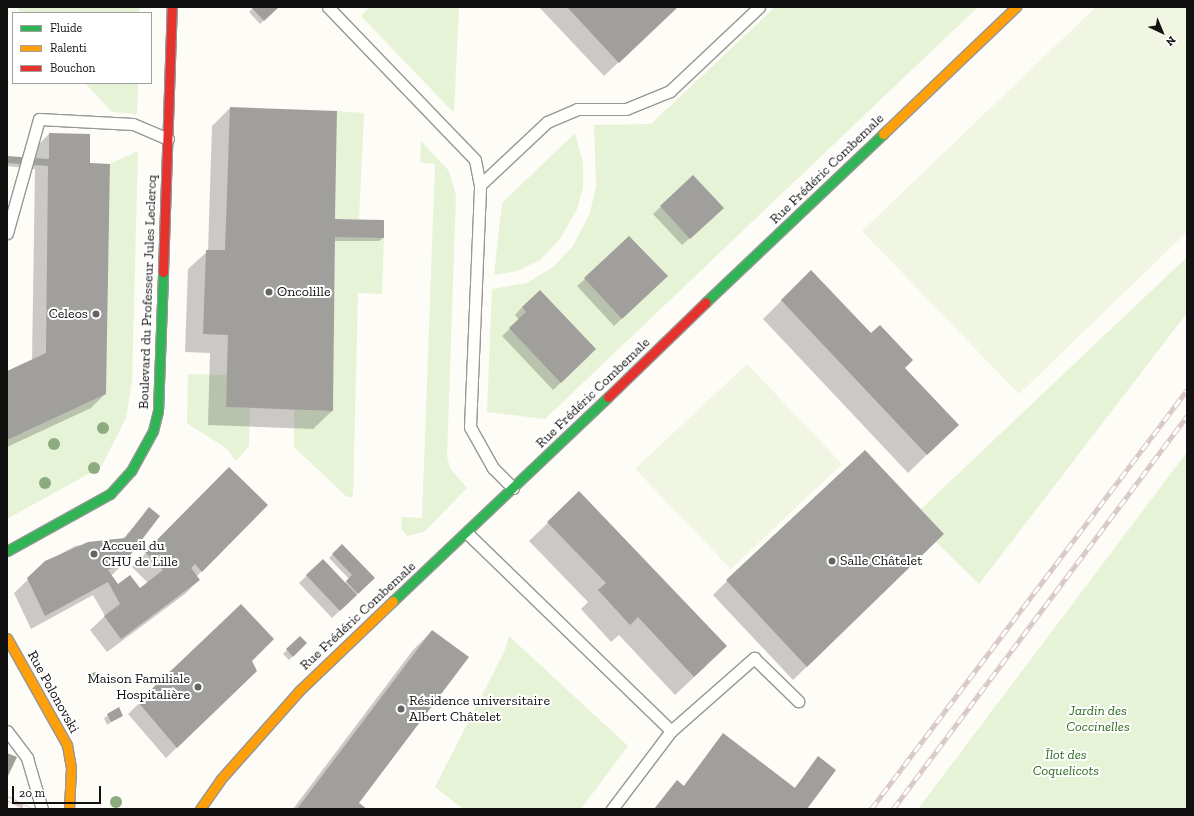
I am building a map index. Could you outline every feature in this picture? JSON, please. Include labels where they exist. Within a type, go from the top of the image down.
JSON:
[{"type":"street","name":"Boulevard du Professeur Jules Leclercq","points":[[7,551],[110,494],[131,470],[153,431],[158,410],[172,7]]},
{"type":"street","name":"Rue Frédéric Combemale","points":[[200,809],[226,774],[299,691],[468,533],[513,488],[1016,7]]},
{"type":"street","name":"Rue Polonovski","points":[[7,638],[67,745],[71,774],[69,809]]},
{"type":"lane","points":[[328,7],[475,160],[480,185],[470,427],[493,468],[513,488]]},
{"type":"lane","points":[[480,185],[547,122],[577,109],[626,109],[670,91],[759,7]]},
{"type":"lane","points":[[7,233],[39,119],[133,124],[168,139]]},
{"type":"lane","points":[[468,533],[671,731]]},
{"type":"lane","points":[[612,809],[671,731],[754,658],[798,701]]},
{"type":"lane","points":[[7,730],[27,758],[42,809]]},
{"type":"green space","points":[[16,7],[140,7],[139,12],[21,12]]},
{"type":"green space","points":[[370,7],[459,7],[454,113],[361,16]]},
{"type":"green space","points":[[775,7],[978,7],[545,419],[487,412],[492,289],[527,283],[553,267],[573,246],[590,213],[596,186],[594,125],[651,124]]},
{"type":"green space","points":[[1096,7],[1187,7],[1187,232],[1019,394],[862,231]]},
{"type":"green space","points":[[86,84],[138,84],[137,114],[112,112]]},
{"type":"green space","points":[[337,111],[364,113],[359,219],[335,219]]},
{"type":"green space","points":[[575,133],[583,163],[583,188],[577,209],[560,239],[540,260],[517,271],[494,275],[502,203]]},
{"type":"green space","points":[[421,141],[449,171],[456,195],[447,456],[450,468],[467,488],[424,532],[407,536],[401,529],[402,517],[422,518],[435,164],[420,162]]},
{"type":"green space","points":[[138,151],[132,382],[126,418],[101,467],[7,519],[7,440],[106,394],[110,164]]},
{"type":"green space","points":[[335,237],[384,238],[382,294],[358,293],[353,497],[347,497],[294,447],[294,410],[333,411]]},
{"type":"green space","points":[[1187,257],[1187,313],[979,584],[936,542],[944,534],[921,509]]},
{"type":"green space","points":[[747,364],[842,464],[731,569],[635,469]]},
{"type":"green space","points":[[188,374],[227,375],[226,407],[250,408],[249,446],[236,461],[227,449],[187,423]]},
{"type":"green space","name":"Jardin des Coccinelles","points":[[1187,452],[1187,809],[918,809]]},
{"type":"green space","points":[[509,636],[628,746],[581,809],[463,809],[435,787],[504,652]]},
{"type":"building","points":[[251,7],[279,7],[264,21]]},
{"type":"building","points":[[567,7],[678,7],[619,63]]},
{"type":"building","name":"Oncolille","points":[[230,107],[337,111],[335,219],[384,220],[384,238],[335,237],[333,411],[226,407],[228,335],[203,334],[206,250],[225,250]]},
{"type":"building","points":[[49,133],[90,134],[90,163],[110,164],[106,394],[7,440],[7,371],[46,353],[48,166],[7,163],[7,156],[49,159]]},
{"type":"building","points":[[693,175],[724,208],[690,239],[660,206]]},
{"type":"building","points":[[629,236],[668,276],[622,319],[584,278]]},
{"type":"building","points":[[811,270],[871,333],[880,325],[913,360],[905,368],[959,425],[927,455],[781,300]]},
{"type":"building","points":[[540,290],[596,349],[561,383],[509,328],[526,312],[522,307]]},
{"type":"building","name":"Salle Châtelet","points":[[865,450],[944,534],[807,667],[726,580]]},
{"type":"building","name":"Accueil du CHU de Lille","points":[[229,467],[268,505],[202,572],[195,564],[191,568],[200,580],[121,639],[104,616],[120,604],[108,582],[45,616],[27,578],[45,561],[88,542],[125,538],[149,507],[160,516],[121,567],[119,564],[108,570],[118,584],[130,575],[140,588],[163,570],[145,552]]},
{"type":"building","points":[[579,491],[727,646],[694,677],[638,617],[630,625],[598,590],[606,583],[547,522]]},
{"type":"building","points":[[342,544],[375,578],[358,594],[346,581],[352,575],[332,554]]},
{"type":"building","points":[[323,559],[357,595],[340,611],[306,575]]},
{"type":"building","name":"Maison Familiale Hospitalière","points":[[241,604],[274,639],[252,661],[257,671],[177,748],[138,702]]},
{"type":"building","name":"Résidence universitaire Albert Châtelet","points":[[432,630],[469,657],[359,803],[367,809],[297,809]]},
{"type":"building","points":[[300,636],[307,643],[293,657],[286,649]]},
{"type":"building","points":[[119,707],[123,716],[111,722],[107,714]]},
{"type":"building","points":[[723,733],[795,788],[818,756],[836,770],[807,809],[654,809],[677,780],[684,786]]},
{"type":"building","points":[[7,753],[17,757],[7,778]]},
{"type":"railway","points":[[871,809],[1187,390]]},
{"type":"railway","points":[[893,809],[1187,416]]},
{"type":"railway","points":[[7,798],[30,809]]},
{"type":"traffic: fast","points":[[706,302],[883,134]]},
{"type":"traffic: fast","points":[[7,551],[110,494],[131,471],[153,431],[158,411],[163,272]]},
{"type":"traffic: fast","points":[[393,601],[608,397]]},
{"type":"traffic: slow","points":[[883,134],[1016,7]]},
{"type":"traffic: slow","points":[[200,809],[220,780],[299,691],[393,601]]},
{"type":"traffic: slow","points":[[7,638],[67,745],[71,768],[69,809]]},
{"type":"traffic: jam","points":[[163,272],[172,7]]},
{"type":"traffic: jam","points":[[608,397],[706,302]]},
{"type":"place","name":"Oncolille","points":[[269,292]]},
{"type":"place","name":"Celeos","points":[[96,314]]},
{"type":"place","name":"Accueil du CHU de Lille","points":[[94,554]]},
{"type":"place","name":"Salle Châtelet","points":[[832,561]]},
{"type":"place","name":"Maison Familiale Hospitalière","points":[[198,687]]},
{"type":"place","name":"Résidence universitaire Albert Châtelet","points":[[401,709]]},
{"type":"park label","name":"Îlot des Coquelicots","points":[[1066,764]]}]
